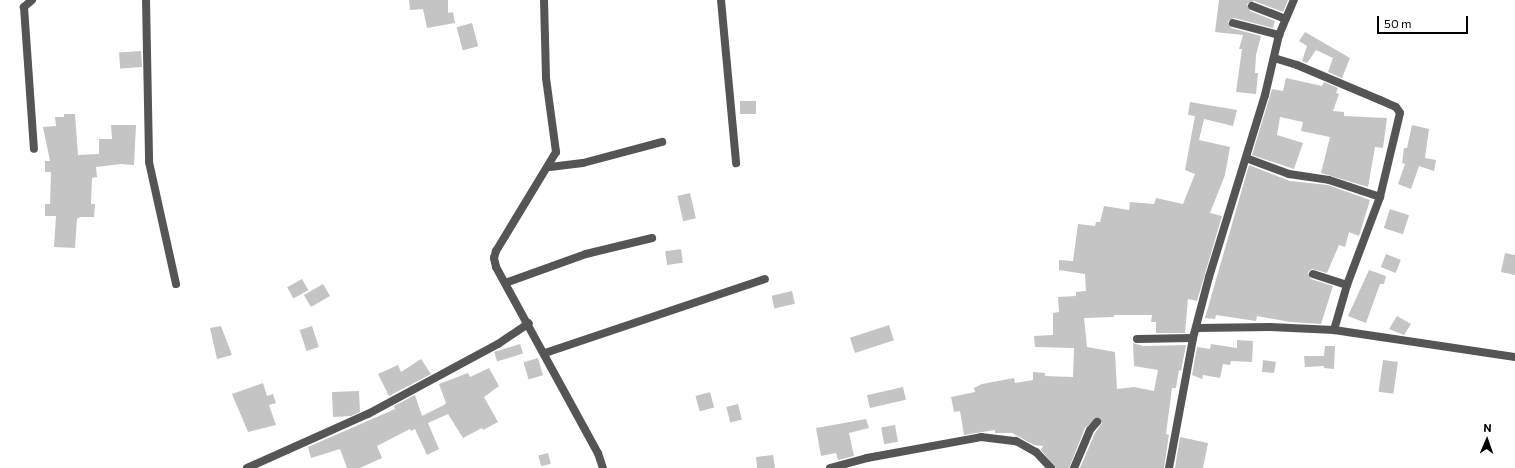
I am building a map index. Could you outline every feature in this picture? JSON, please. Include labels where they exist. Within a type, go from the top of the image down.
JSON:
[{"type":"street","points":[[32,0],[24,7],[34,149]]},
{"type":"street","points":[[146,0],[149,162],[176,284]]},
{"type":"street","points":[[544,0],[546,78],[556,137],[556,152],[550,167],[496,251],[495,262],[598,453],[603,468]]},
{"type":"street","points":[[721,0],[736,163]]},
{"type":"street","points":[[1169,468],[1193,338],[1197,328],[1214,260],[1246,158],[1279,35],[1294,0]]},
{"type":"street","points":[[1252,6],[1286,19]]},
{"type":"street","points":[[1233,24],[1279,35]]},
{"type":"street","points":[[1274,58],[1297,65],[1398,109],[1400,119],[1386,166],[1380,197],[1347,285],[1334,330]]},
{"type":"street","points":[[550,167],[582,162],[662,142]]},
{"type":"street","points":[[1246,158],[1289,174],[1329,180],[1380,197]]},
{"type":"street","points":[[505,283],[586,254],[652,238]]},
{"type":"street","points":[[1313,274],[1347,285]]},
{"type":"street","points":[[545,353],[764,279]]},
{"type":"street","points":[[247,468],[368,414],[510,337],[529,324]]},
{"type":"street","points":[[1197,328],[1270,327],[1334,330],[1515,357]]},
{"type":"street","points":[[1137,339],[1193,338]]},
{"type":"street","points":[[1074,468],[1090,430],[1097,422]]},
{"type":"street","points":[[830,468],[867,458],[981,438],[1016,441],[1036,452],[1051,468]]},
{"type":"building","points":[[409,0],[448,0],[448,13],[453,12],[455,23],[427,28],[423,9],[410,10]]},
{"type":"building","points":[[1219,0],[1288,0],[1283,12],[1254,1],[1247,4],[1250,11],[1275,21],[1273,28],[1234,18],[1228,21],[1231,28],[1261,36],[1256,55],[1255,73],[1258,73],[1256,94],[1236,92],[1242,49],[1239,49],[1243,35],[1215,32]]},
{"type":"building","points":[[472,23],[478,46],[463,50],[457,27]]},
{"type":"building","points":[[1305,32],[1350,58],[1342,78],[1328,72],[1333,58],[1316,50],[1307,63],[1302,61],[1307,46],[1299,41]]},
{"type":"building","points":[[141,51],[142,67],[120,68],[119,53]]},
{"type":"building","points":[[1286,78],[1322,86],[1324,82],[1338,88],[1336,93],[1339,94],[1333,111],[1344,112],[1344,116],[1387,118],[1383,148],[1375,147],[1368,187],[1321,173],[1330,137],[1301,131],[1303,122],[1280,117],[1277,135],[1303,143],[1294,169],[1252,155],[1272,89],[1283,91]]},
{"type":"building","points":[[740,101],[756,101],[756,114],[740,114]]},
{"type":"building","points":[[1190,102],[1237,110],[1233,126],[1204,119],[1199,140],[1230,147],[1225,175],[1210,213],[1222,216],[1197,301],[1188,299],[1185,333],[1156,333],[1156,322],[1151,322],[1152,315],[1114,315],[1114,317],[1084,318],[1087,347],[1115,352],[1117,389],[1134,387],[1154,391],[1158,370],[1134,366],[1133,343],[1143,346],[1186,345],[1176,388],[1172,388],[1166,434],[1169,435],[1164,468],[1080,468],[1095,433],[1102,423],[1098,417],[1085,428],[1069,468],[1056,468],[1041,450],[1043,446],[1034,445],[1012,433],[995,433],[995,430],[964,435],[960,411],[954,412],[951,397],[975,392],[974,388],[982,384],[1014,378],[1015,383],[1033,380],[1033,372],[1045,373],[1045,376],[1073,377],[1074,348],[1035,347],[1034,336],[1053,335],[1053,313],[1059,312],[1058,297],[1076,296],[1076,292],[1086,291],[1085,274],[1059,270],[1059,260],[1073,261],[1078,224],[1095,226],[1096,222],[1100,222],[1104,206],[1129,210],[1130,202],[1154,204],[1156,198],[1183,204],[1195,174],[1185,170],[1195,116],[1188,115]]},
{"type":"building","points":[[64,114],[75,114],[78,155],[99,154],[99,139],[112,139],[111,125],[136,125],[134,165],[121,164],[96,167],[97,177],[92,178],[91,204],[95,204],[94,217],[80,217],[77,219],[75,248],[54,247],[56,216],[45,216],[45,204],[50,204],[51,172],[45,172],[45,161],[50,161],[43,127],[56,126],[55,117],[64,117]]},
{"type":"building","points":[[1412,125],[1429,129],[1425,158],[1436,160],[1434,171],[1419,166],[1411,189],[1398,184],[1405,164],[1402,163],[1404,148],[1407,148]]},
{"type":"building","points":[[1249,165],[1290,181],[1328,185],[1370,200],[1359,236],[1349,232],[1345,247],[1339,245],[1327,273],[1312,269],[1308,272],[1311,279],[1333,286],[1321,324],[1290,322],[1257,316],[1256,321],[1216,315],[1215,319],[1205,318]]},
{"type":"building","points":[[690,193],[696,218],[683,221],[677,196]]},
{"type":"building","points":[[1390,209],[1409,215],[1403,234],[1384,228]]},
{"type":"building","points":[[681,249],[683,263],[667,265],[665,251]]},
{"type":"building","points":[[1505,253],[1515,255],[1515,275],[1501,272]]},
{"type":"building","points":[[1386,254],[1401,260],[1396,273],[1381,267]]},
{"type":"building","points":[[1369,270],[1386,276],[1384,284],[1380,284],[1366,323],[1348,316]]},
{"type":"building","points":[[302,279],[308,290],[293,299],[287,287]]},
{"type":"building","points":[[323,284],[330,296],[311,307],[304,295]]},
{"type":"building","points":[[792,291],[795,304],[774,308],[772,296]]},
{"type":"building","points":[[1397,316],[1411,324],[1404,335],[1389,329]]},
{"type":"building","points":[[889,325],[894,340],[855,353],[850,338]]},
{"type":"building","points":[[221,326],[232,355],[217,359],[210,328]]},
{"type":"building","points":[[312,326],[319,347],[306,351],[300,330]]},
{"type":"building","points":[[1237,340],[1253,341],[1252,362],[1231,361],[1230,365],[1223,364],[1220,378],[1203,375],[1202,379],[1192,375],[1197,347],[1210,349],[1211,344],[1237,348]]},
{"type":"building","points":[[520,344],[523,354],[497,361],[494,352]]},
{"type":"building","points":[[1325,346],[1335,346],[1334,369],[1324,368],[1324,366],[1305,367],[1304,356],[1324,356]]},
{"type":"building","points":[[538,358],[543,375],[529,379],[524,362]]},
{"type":"building","points":[[421,359],[431,374],[389,396],[378,374],[398,365],[401,372]]},
{"type":"building","points":[[1263,360],[1276,362],[1274,373],[1262,372]]},
{"type":"building","points":[[1383,360],[1398,362],[1393,394],[1379,392]]},
{"type":"building","points":[[489,368],[499,386],[484,397],[498,422],[483,430],[482,428],[463,438],[448,414],[428,423],[439,449],[427,455],[415,429],[411,431],[410,429],[377,446],[382,458],[360,468],[347,468],[340,449],[311,458],[308,447],[395,409],[394,406],[415,395],[422,416],[444,405],[446,403],[439,384],[468,373],[470,377]]},
{"type":"building","points":[[263,383],[267,396],[273,394],[276,403],[269,405],[276,425],[248,432],[232,394]]},
{"type":"building","points":[[903,387],[906,400],[870,408],[867,395]]},
{"type":"building","points":[[359,391],[360,412],[351,416],[333,417],[332,392]]},
{"type":"building","points":[[710,392],[714,407],[700,411],[696,396]]},
{"type":"building","points":[[738,404],[742,420],[730,422],[726,407]]},
{"type":"building","points":[[866,419],[869,428],[849,433],[854,456],[838,460],[836,453],[821,456],[816,428]]},
{"type":"building","points":[[895,425],[898,442],[884,444],[881,427]]},
{"type":"building","points":[[1180,437],[1208,443],[1203,468],[1175,468]]},
{"type":"building","points":[[548,453],[551,464],[541,466],[538,456]]},
{"type":"building","points":[[773,455],[775,468],[757,468],[756,457]]}]
